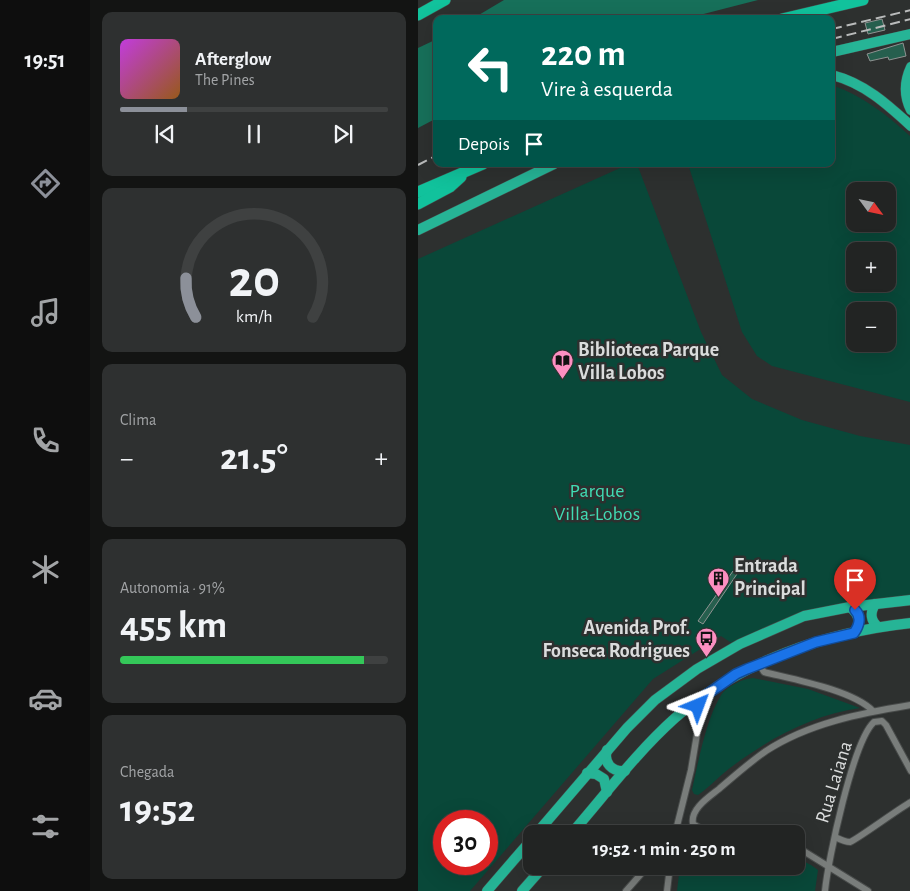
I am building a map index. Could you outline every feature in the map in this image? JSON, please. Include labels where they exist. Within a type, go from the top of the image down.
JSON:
[{"type":"highway","points":[[418,14],[445,0]]},
{"type":"highway","points":[[799,15],[863,0]]},
{"type":"highway","points":[[835,51],[910,34]]},
{"type":"highway","points":[[910,67],[906,86],[910,110]]},
{"type":"highway","points":[[835,76],[852,82],[868,91],[910,126]]},
{"type":"highway","points":[[418,192],[476,167]]},
{"type":"highway","points":[[418,230],[548,167]]},
{"type":"highway","points":[[418,204],[450,187],[463,173]]},
{"type":"highway","points":[[544,825],[607,750],[655,700],[697,669],[729,650],[804,616],[850,607],[910,600]]},
{"type":"highway","points":[[875,604],[871,616],[872,622],[878,627]]},
{"type":"highway","points":[[850,607],[858,613],[859,617],[854,633]]},
{"type":"highway","points":[[580,825],[643,750],[676,718],[736,674],[816,642],[878,627],[910,623]]},
{"type":"highway","points":[[607,750],[606,758],[608,764],[616,770],[625,771]]},
{"type":"highway","points":[[587,773],[596,774],[604,779],[607,792]]},
{"type":"highway","points":[[487,891],[523,849]]},
{"type":"highway","points":[[522,891],[536,875]]},
{"type":"street","points":[[759,664],[764,672],[819,686],[861,702],[873,711]]},
{"type":"street","points":[[677,825],[691,770],[700,716],[700,709],[696,702]]},
{"type":"street","points":[[694,825],[694,812],[710,796],[767,751],[817,727],[873,711],[910,705]]},
{"type":"street","name":"Rua Laiana","points":[[825,891],[835,837],[850,776],[865,736],[871,725],[876,721],[882,721],[910,771]]},
{"type":"street","points":[[835,837],[846,841],[854,840],[910,802]]},
{"type":"street","points":[[805,852],[868,891]]},
{"type":"street","points":[[626,891],[640,875]]},
{"type":"street","points":[[667,891],[669,875]]},
{"type":"green space","points":[[835,86],[874,106],[910,136],[910,402],[772,366],[757,356],[742,332],[689,167],[835,167]]},
{"type":"green space","name":"Parque Villa-Lobos","points":[[622,167],[638,167],[701,332],[722,375],[752,399],[802,420],[860,436],[910,445],[910,597],[857,603],[793,615],[733,644],[721,636],[653,679],[527,825],[523,825],[523,830],[498,859],[498,810],[433,810],[433,875],[484,875],[470,891],[418,891],[418,259]]},
{"type":"green space","points":[[753,678],[808,689],[860,708],[826,716],[778,737],[734,765],[698,795],[694,794],[692,790],[700,755],[715,706],[722,693],[730,687]]},
{"type":"green space","points":[[805,862],[818,870],[815,891],[677,891],[679,875],[805,875]]},
{"type":"shaded area","points":[[504,0],[758,0],[700,15],[479,15]]},
{"type":"shaded area","points":[[433,41],[433,120],[418,128],[418,48]]},
{"type":"building","points":[[882,19],[885,30],[868,34],[865,23]]},
{"type":"building","points":[[903,43],[906,56],[889,60],[888,57],[870,61],[867,54]]},
{"type":"building","name":"Entrada Principal","points":[[733,571],[737,574],[703,624],[698,621]]},
{"type":"railway","points":[[835,28],[911,10]]},
{"type":"railway","points":[[835,38],[911,19]]},
{"type":"railway","points":[[418,165],[433,157]]},
{"type":"place","name":"Biblioteca Parque Villa Lobos","points":[[562,380]]},
{"type":"place","name":"Entrada Principal","points":[[718,597]]},
{"type":"place","name":"Avenida Prof. Fonseca Rodrigues","points":[[706,658]]},
{"type":"route","points":[[698,706],[696,702],[736,674],[816,642],[854,633],[859,620],[858,613],[855,610]]}]
